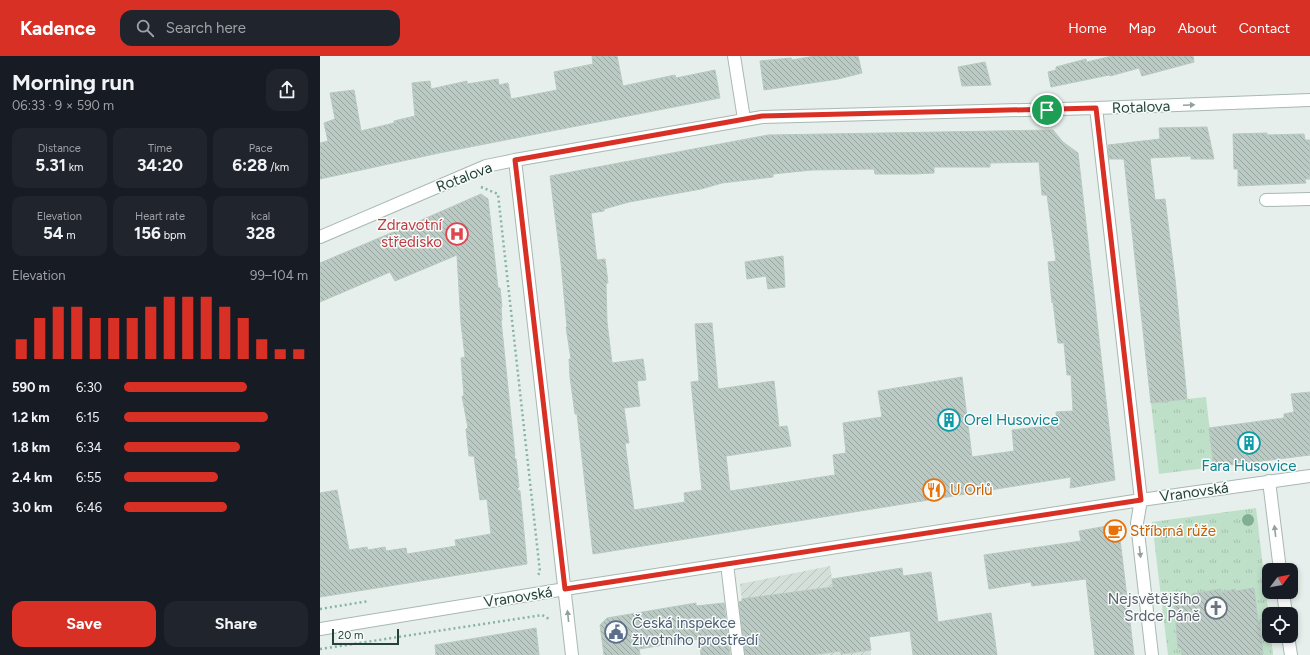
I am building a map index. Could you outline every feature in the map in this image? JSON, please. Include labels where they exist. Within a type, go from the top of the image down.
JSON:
[{"type":"street","points":[[734,56],[744,119]]},
{"type":"street","name":"Rotalova","points":[[320,238],[486,166],[762,116],[1096,108],[1310,100]]},
{"type":"street","points":[[1096,108],[1141,500],[1137,523],[1152,655]]},
{"type":"street","points":[[515,160],[572,655]]},
{"type":"street","points":[[1266,200],[1310,199]]},
{"type":"street","name":"Vranovská","points":[[320,629],[565,589],[1141,500],[1310,476]]},
{"type":"street","points":[[1269,481],[1279,563]]},
{"type":"street","points":[[727,564],[738,655]]},
{"type":"street","points":[[1289,643],[1291,655]]},
{"type":"path","points":[[480,187],[498,194],[540,572]]},
{"type":"path","points":[[320,650],[542,615],[549,618],[550,625]]},
{"type":"shaded area","points":[[830,566],[832,579],[861,574],[871,655],[748,655],[740,584]]},
{"type":"green space","points":[[1206,397],[1214,467],[1159,474],[1151,403]]},
{"type":"green space","points":[[1256,508],[1262,563],[1262,599],[1267,599],[1268,607],[1262,607],[1262,643],[1272,643],[1273,655],[1168,655],[1152,522]]},
{"type":"building","points":[[592,56],[617,56],[623,86],[675,75],[676,78],[715,70],[720,98],[439,153],[320,179],[320,143],[328,141],[324,123],[335,119],[330,93],[354,90],[361,131],[415,116],[412,83],[430,81],[431,89],[467,81],[467,84],[498,79],[499,85],[508,83],[511,99],[557,90],[554,72],[593,64]]},
{"type":"building","points":[[815,56],[858,56],[862,73],[838,79],[764,90],[760,61],[791,58],[792,60]]},
{"type":"building","points":[[1112,56],[1193,56],[1194,62],[1142,76],[1139,68],[1110,76],[1051,87],[1048,72],[1056,70],[1056,67],[1086,59],[1087,62]]},
{"type":"building","points":[[985,62],[991,85],[962,86],[958,67]]},
{"type":"building","points":[[1207,127],[1214,159],[1191,159],[1191,156],[1150,158],[1155,200],[1165,199],[1187,399],[1151,403],[1124,159],[1109,159],[1108,145],[1160,139],[1159,128]]},
{"type":"building","points":[[1053,130],[1063,142],[1078,153],[1115,480],[1070,488],[1071,477],[593,554],[577,414],[575,414],[570,377],[569,359],[571,359],[566,327],[561,263],[550,176],[768,135]],"holes":[[[1039,162],[1042,195],[1047,195],[1056,261],[1048,262],[1058,343],[1064,343],[1067,375],[1071,375],[1073,411],[1056,412],[1057,425],[1012,430],[1014,451],[972,457],[962,377],[878,391],[882,417],[843,423],[846,453],[833,455],[835,475],[730,491],[726,456],[791,446],[787,426],[779,427],[774,381],[718,389],[712,323],[695,324],[699,381],[691,382],[702,490],[684,493],[685,502],[634,510],[625,443],[629,443],[624,408],[640,406],[637,381],[646,380],[643,359],[612,363],[607,322],[606,283],[608,283],[605,259],[597,260],[591,213],[604,211],[604,209],[629,202],[701,189],[722,183],[773,177],[773,174],[812,170],[874,169],[875,174],[915,174],[934,173],[934,167],[990,167],[990,163]]]},
{"type":"building","points":[[1267,133],[1267,135],[1304,134],[1305,140],[1310,140],[1310,179],[1305,179],[1306,183],[1238,186],[1238,169],[1234,169],[1233,134]]},
{"type":"building","points":[[481,194],[488,199],[498,288],[500,288],[502,307],[501,320],[514,457],[516,459],[519,487],[517,489],[520,491],[527,564],[320,597],[320,493],[337,490],[349,550],[367,547],[368,550],[385,547],[386,551],[406,548],[407,554],[456,546],[455,540],[491,534],[487,499],[480,500],[474,456],[469,456],[466,429],[468,428],[462,396],[464,396],[461,358],[465,357],[461,323],[457,255],[395,281],[390,272],[320,302],[320,263]]},
{"type":"building","points":[[783,256],[785,287],[768,289],[766,276],[747,279],[745,262]]},
{"type":"building","name":"Fara Husovice","points":[[1310,392],[1310,455],[1214,467],[1209,428],[1284,418],[1284,414],[1294,412],[1291,394]]},
{"type":"building","points":[[1113,525],[1119,531],[1134,655],[1095,655],[1086,579],[1032,586],[1031,582],[989,589],[984,555],[1081,541],[1079,531]]},
{"type":"building","points":[[902,568],[903,576],[931,572],[938,622],[991,613],[997,655],[913,655],[910,631],[869,637],[871,650],[841,654],[841,651],[809,655],[745,655],[739,602],[742,601],[742,599],[833,587],[832,579]]},
{"type":"building","name":"Nejsvětějšího Srdce Páně","points":[[1254,588],[1258,622],[1260,622],[1263,655],[1182,655],[1181,648],[1178,648],[1174,598],[1192,596],[1192,594],[1221,589],[1220,593],[1235,589],[1236,591]]},
{"type":"building","points":[[696,603],[696,606],[724,603],[730,655],[701,655],[699,639],[639,649],[640,655],[604,655],[600,625],[607,618]]},
{"type":"building","points":[[536,628],[539,655],[436,655],[435,645]]},
{"type":"place","name":"Zdravotní středisko","points":[[457,234]]},
{"type":"place","name":"Orel Husovice","points":[[949,420]]},
{"type":"place","name":"Fara Husovice","points":[[1249,443]]},
{"type":"place","name":"U Orlů","points":[[934,490]]},
{"type":"place","name":"Stříbrná růže","points":[[1115,531]]},
{"type":"place","name":"Nejsvětějšího Srdce Páně","points":[[1216,608]]},
{"type":"place","name":"Česká inspekce životního prostředí","points":[[616,632]]},
{"type":"route","points":[[1096,108],[1141,500],[565,589],[515,160],[762,116],[1047,110],[1096,108]]}]
